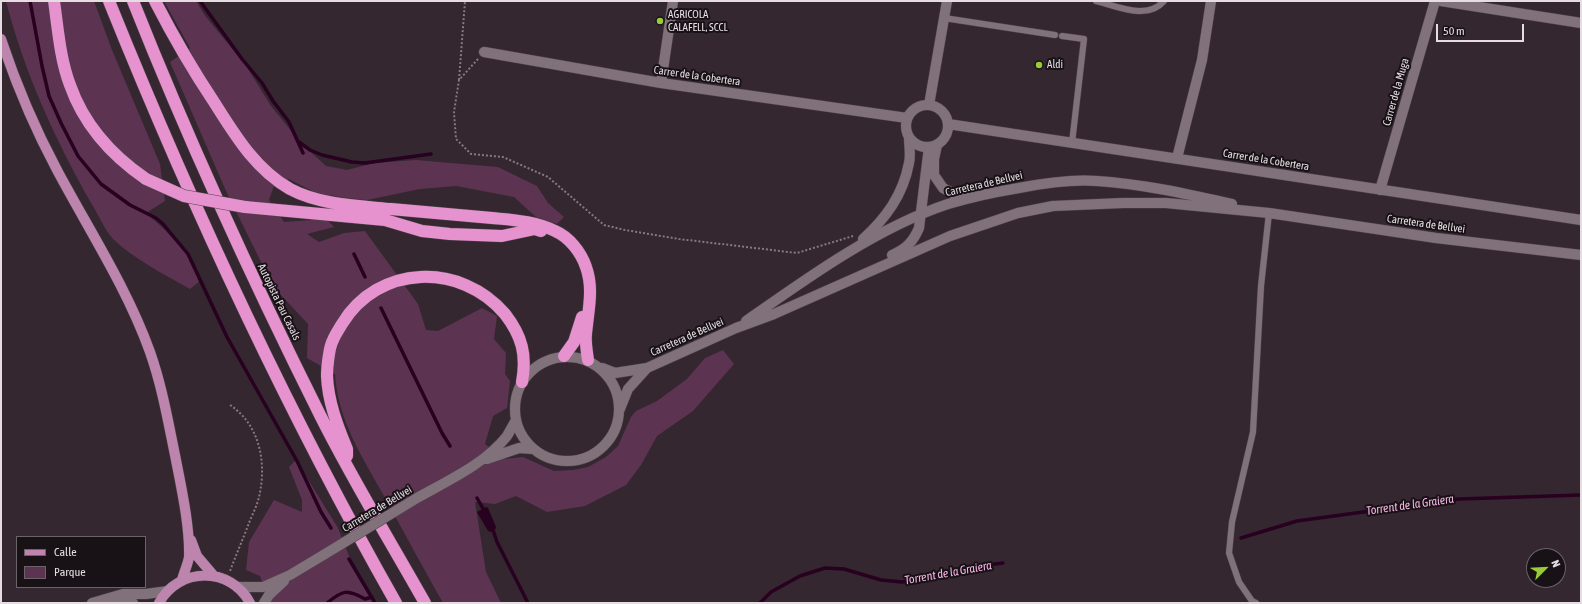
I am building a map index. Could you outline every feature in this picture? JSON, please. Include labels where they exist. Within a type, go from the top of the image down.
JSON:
[{"type":"highway","points":[[54,1],[63,60],[69,85],[80,110],[94,131],[111,152],[146,179],[184,196],[245,206],[385,220],[422,231],[450,234],[502,236],[535,229],[554,236],[573,254],[580,268],[585,286],[583,314],[579,331],[574,342],[564,356]]},
{"type":"highway","points":[[109,1],[176,162],[234,289],[304,431],[396,603]]},
{"type":"highway","name":"Autopista Pau Casals","points":[[133,1],[172,97],[225,218],[317,409],[349,469],[425,603]]},
{"type":"highway","points":[[155,1],[174,38],[240,143],[272,176],[291,189],[312,198],[357,206],[449,214],[540,225],[557,231],[571,242],[580,254],[586,266],[591,284],[591,297],[586,336],[588,360]]},
{"type":"highway","points":[[349,469],[347,449],[330,402],[327,375],[332,341],[347,316],[356,306],[367,296],[380,289],[398,280],[417,277],[450,279],[476,290],[500,308],[517,333],[524,351],[525,367],[522,382]]},
{"type":"main road","points":[[661,83],[673,1]]},
{"type":"main road","points":[[929,105],[946,1]]},
{"type":"main road","points":[[1177,158],[1202,60],[1211,1]]},
{"type":"main road","name":"Carrer de la Muga","points":[[1380,190],[1435,1]]},
{"type":"main road","points":[[1441,1],[1581,24]]},
{"type":"main road","points":[[1,39],[24,103],[40,138],[105,255],[136,318],[150,352],[166,407],[188,529],[189,558],[182,580]]},
{"type":"main road","name":"Carrer de la Cobertera","points":[[484,52],[661,83],[907,118]]},
{"type":"main road","points":[[838,285],[856,271],[900,251],[914,239],[919,228],[933,146],[946,134],[948,124],[941,111],[929,105],[918,108],[907,118],[906,125],[909,138],[910,162],[903,185],[893,206],[878,225],[853,249]]},
{"type":"main road","name":"Carrer de la Cobertera","points":[[948,124],[1581,220]]},
{"type":"main road","points":[[909,138],[921,147],[933,146]]},
{"type":"main road","points":[[933,146],[934,175],[943,188],[956,195],[997,192]]},
{"type":"main road","name":"Carretera de Bellvei","points":[[736,328],[853,249],[900,224],[948,204],[997,192],[1055,181],[1127,183],[1177,192],[1269,213]]},
{"type":"main road","name":"Carretera de Bellvei","points":[[602,368],[615,373],[647,368],[736,328],[774,314],[950,236],[1018,213],[1053,206],[1166,203],[1269,213],[1436,238],[1581,255]]},
{"type":"main road","points":[[564,356],[588,360],[602,368],[616,387],[620,409],[616,431],[603,448],[578,461],[555,460],[542,456],[533,449],[522,435],[516,420],[516,398],[522,382],[534,367],[548,360],[564,356]]},
{"type":"main road","name":"Carretera de Bellvei","points":[[620,409],[628,389],[647,368]]},
{"type":"main road","name":"Carretera de Bellvei","points":[[237,587],[263,586],[290,575],[476,464],[496,448],[507,436],[516,420]]},
{"type":"main road","name":"Carretera de Bellvei","points":[[476,464],[518,448],[533,449]]},
{"type":"main road","points":[[188,529],[197,556],[214,576]]},
{"type":"main road","points":[[159,603],[168,591],[182,580],[198,575],[214,576],[226,580],[237,587],[250,603]]},
{"type":"main road","name":"Carretera de Bellvei","points":[[264,603],[269,595],[290,575]]},
{"type":"main road","points":[[97,601],[123,594],[146,594],[168,591]]},
{"type":"main road","points":[[97,601],[120,600],[133,603]]},
{"type":"lane","points":[[1096,1],[1139,12],[1160,6],[1164,1]]},
{"type":"lane","points":[[944,18],[1055,35]]},
{"type":"lane","points":[[1062,36],[1084,39],[1072,143]]},
{"type":"lane","points":[[1254,602],[1239,582],[1229,550],[1232,522],[1253,432],[1261,286],[1269,213]]},
{"type":"path","points":[[465,1],[459,80],[454,112],[456,138],[471,154],[503,157],[548,177],[604,225],[679,239],[797,253],[859,234]]},
{"type":"path","points":[[459,80],[484,52]]},
{"type":"path","points":[[226,580],[259,499],[262,481],[259,446],[255,433],[240,412],[230,405]]},
{"type":"green space","points":[[6,1],[94,1],[112,50],[160,164],[165,201],[146,213],[165,230],[185,252],[201,280],[190,289],[131,254],[107,232],[65,154],[42,105],[22,54]]},
{"type":"green space","points":[[164,1],[196,1],[206,17],[245,64],[271,106],[301,143],[326,166],[347,170],[374,163],[416,160],[498,167],[537,186],[548,203],[564,217],[557,224],[536,217],[514,197],[456,186],[420,189],[367,200],[316,193],[289,179],[274,186],[269,200],[284,222],[326,219],[334,227],[307,234],[319,242],[344,233],[365,231],[418,304],[426,330],[438,331],[482,308],[497,316],[494,339],[506,353],[505,374],[510,381],[507,408],[493,416],[485,444],[505,459],[523,457],[554,471],[573,470],[588,467],[606,457],[618,446],[631,417],[636,411],[657,401],[687,379],[705,358],[723,350],[734,364],[693,411],[657,436],[641,465],[626,485],[585,506],[547,512],[516,496],[495,504],[475,502],[486,572],[501,603],[443,603],[352,438],[341,407],[335,374],[307,358],[308,324],[280,294],[261,262],[226,191],[170,62],[190,48]]},
{"type":"green space","points":[[296,460],[338,528],[353,566],[375,603],[269,603],[260,576],[246,570],[249,542],[274,500],[302,512],[302,500],[289,467]]},
{"type":"shaded area","points":[[486,507],[488,508],[496,527],[495,530],[491,532],[488,531],[477,512]]},
{"type":"waterway","points":[[30,1],[49,96],[78,156],[101,184],[130,205],[156,218],[163,224],[188,254],[227,337],[297,461],[321,512],[331,528]]},
{"type":"waterway","points":[[200,1],[242,59],[262,83],[273,101],[289,122],[303,153]]},
{"type":"waterway","points":[[299,142],[310,150],[322,155],[352,162],[365,163],[431,154]]},
{"type":"waterway","points":[[354,254],[365,277]]},
{"type":"waterway","points":[[381,308],[442,433],[450,446]]},
{"type":"waterway","name":"Torrent de la Graiera","points":[[1241,538],[1297,521],[1459,499],[1581,495]]},
{"type":"waterway","points":[[477,498],[485,512]]},
{"type":"waterway","points":[[492,527],[497,542],[528,603]]},
{"type":"waterway","points":[[349,559],[375,603]]},
{"type":"waterway","name":"Torrent de la Graiera","points":[[760,603],[771,592],[800,576],[825,568],[844,569],[881,580],[902,582],[936,577],[972,567],[1003,563]]},
{"type":"waterway","points":[[327,603],[337,595],[345,592],[349,592],[365,599],[372,597]]},
{"type":"place","name":"AGRICOLA CALAFELL, SCCL","points":[[660,21]]},
{"type":"place","name":"Aldi","points":[[1039,65]]}]
